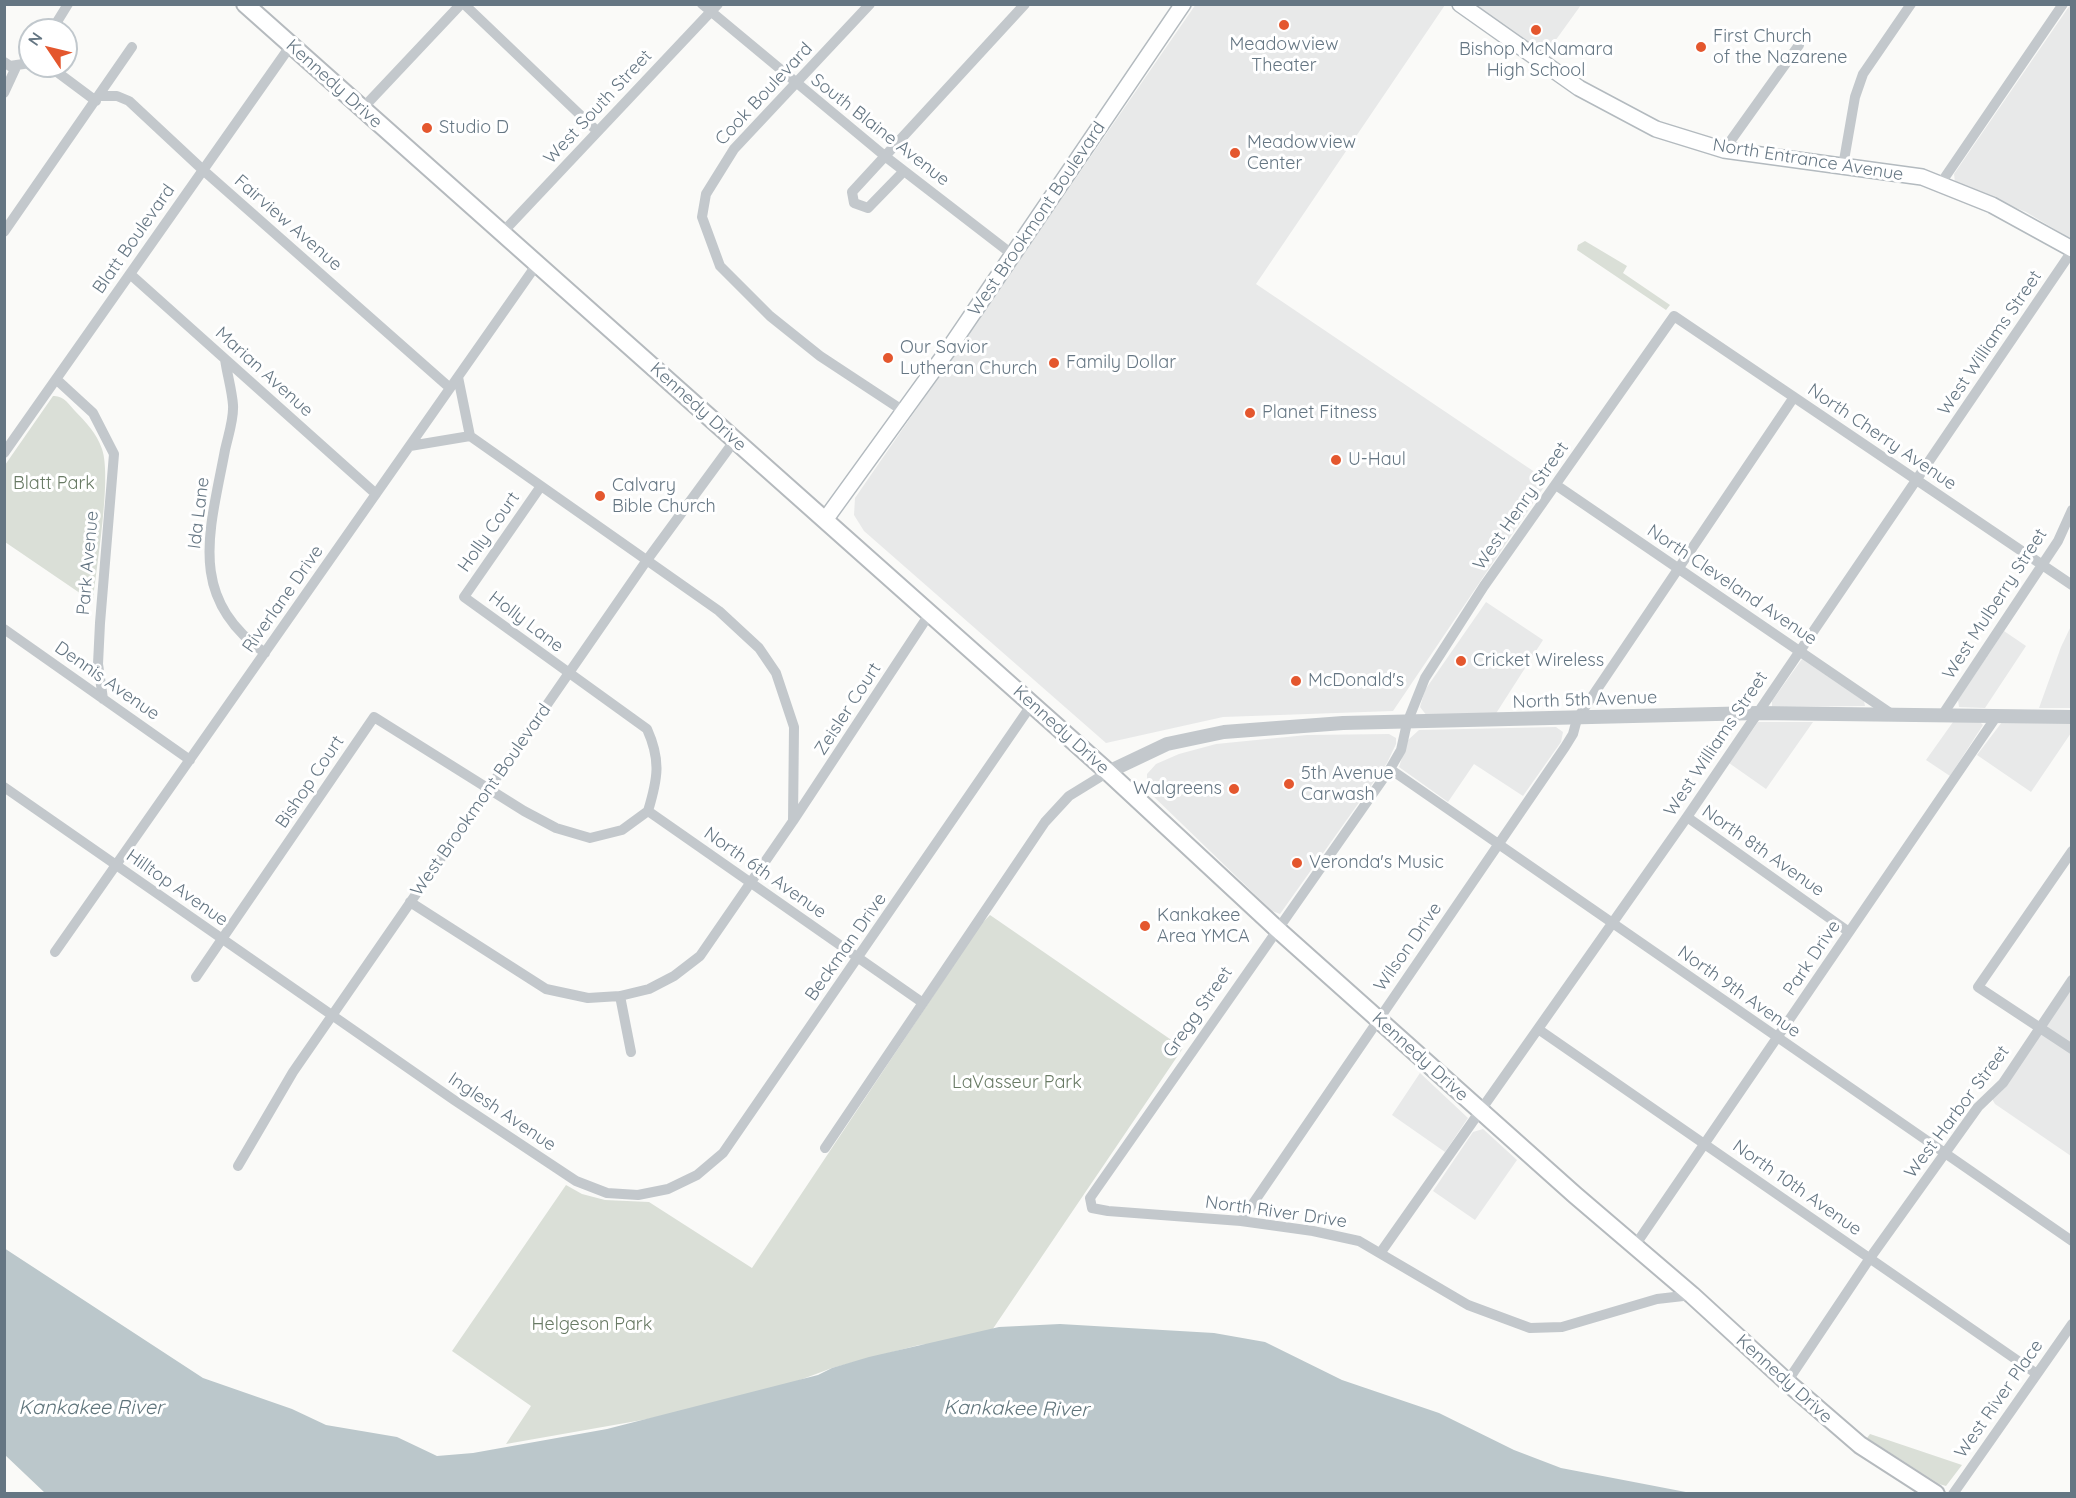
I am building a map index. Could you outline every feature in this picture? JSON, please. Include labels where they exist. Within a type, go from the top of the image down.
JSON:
[{"type":"main road","name":"Kennedy Drive","points":[[245,4],[1108,772],[1276,928],[1480,1111],[1692,1295],[1787,1382],[1860,1445],[1936,1494]]},
{"type":"main road","name":"West Brookmont Boulevard","points":[[825,520],[905,412],[1183,4]]},
{"type":"main road","name":"North Entrance Avenue","points":[[1460,4],[1579,88],[1656,129],[1724,150],[1922,177],[1941,183],[2036,227],[2072,250]]},
{"type":"street","points":[[59,18],[68,4]]},
{"type":"street","points":[[362,109],[462,4],[597,131]]},
{"type":"street","name":"Cook Boulevard","points":[[870,4],[734,149],[718,171],[706,194],[702,217],[709,242],[720,266],[770,316],[820,356],[905,412]]},
{"type":"street","points":[[904,171],[868,208],[854,203],[852,192],[857,183],[886,157],[1025,4]]},
{"type":"street","points":[[1843,166],[1856,97],[1863,74],[1911,4]]},
{"type":"street","points":[[1941,183],[2063,4]]},
{"type":"street","name":"West South Street","points":[[502,233],[710,7]]},
{"type":"street","name":"South Blaine Avenue","points":[[710,7],[795,84],[1013,255]]},
{"type":"street","name":"Blatt Boulevard","points":[[4,453],[291,45]]},
{"type":"street","points":[[1724,150],[1798,45]]},
{"type":"street","points":[[4,232],[132,47]]},
{"type":"street","points":[[4,62],[10,66],[18,65]]},
{"type":"street","points":[[4,93],[18,74]]},
{"type":"street","points":[[67,78],[98,98]]},
{"type":"street","name":"Fairview Avenue","points":[[98,98],[117,96],[129,101],[203,170],[450,388]]},
{"type":"street","name":"West Williams Street","points":[[1381,1252],[1687,817],[2072,250]]},
{"type":"street","name":"Riverlane Drive","points":[[56,952],[537,264]]},
{"type":"street","name":"Marian Avenue","points":[[130,274],[376,494]]},
{"type":"street","name":"North Cherry Avenue","points":[[1674,316],[2072,585]]},
{"type":"street","name":"West Henry Street","points":[[1407,723],[1425,678],[1484,586],[1674,316]]},
{"type":"street","name":"Ida Lane","points":[[225,359],[233,406],[209,538],[211,569],[216,599],[221,607],[247,640],[265,653]]},
{"type":"street","points":[[459,377],[471,436],[719,611],[759,648],[777,673],[795,727],[793,821]]},
{"type":"street","name":"Park Avenue","points":[[56,379],[93,413],[114,454],[98,664],[103,699]]},
{"type":"street","name":"Wilson Drive","points":[[1241,1221],[1573,734],[1577,719],[1794,397]]},
{"type":"street","points":[[410,446],[471,436]]},
{"type":"street","name":"West Brookmont Boulevard","points":[[238,1166],[293,1072],[647,560],[735,440]]},
{"type":"street","name":"North Cleveland Avenue","points":[[1556,485],[1890,713]]},
{"type":"street","name":"Holly Court","points":[[465,597],[541,486]]},
{"type":"street","name":"West Mulberry Street","points":[[1943,714],[2058,541],[2072,510]]},
{"type":"street","name":"Holly Lane","points":[[465,597],[569,674]]},
{"type":"street","name":"Zeisler Court","points":[[410,902],[546,989],[588,998],[620,996],[649,989],[674,976],[700,956],[751,884],[930,613]]},
{"type":"street","name":"Dennis Avenue","points":[[4,628],[190,760]]},
{"type":"street","points":[[489,788],[524,812],[556,828],[590,838],[622,830],[648,811],[657,783],[656,751],[646,729],[569,674]]},
{"type":"street","name":"Beckman Drive","points":[[668,1190],[697,1175],[723,1153],[1032,704]]},
{"type":"street","name":"North 5th Avenue","points":[[1108,772],[1167,744],[1224,732],[1343,723],[1757,713],[2072,717]]},
{"type":"street","name":"Bishop Court","points":[[196,976],[223,940],[374,717],[489,788]]},
{"type":"street","name":"Park Drive","points":[[1634,1247],[1996,717]]},
{"type":"street","name":"Gregg Street","points":[[1090,1198],[1276,928],[1390,769],[1401,750],[1407,723]]},
{"type":"street","name":"North 9th Avenue","points":[[1390,769],[1777,1039],[2072,1240]]},
{"type":"street","points":[[825,1148],[1057,807],[1108,772]]},
{"type":"street","name":"Hilltop Avenue","points":[[4,787],[333,1015]]},
{"type":"street","name":"North 6th Avenue","points":[[648,811],[922,1003]]},
{"type":"street","name":"North 8th Avenue","points":[[1687,817],[1849,932]]},
{"type":"street","points":[[2072,851],[1978,987],[2072,1049]]},
{"type":"street","name":"West Harbor Street","points":[[1787,1382],[1870,1258],[1978,1107],[2003,1083],[2072,980]]},
{"type":"street","points":[[620,996],[631,1052]]},
{"type":"street","name":"Inglesh Avenue","points":[[333,1015],[576,1181],[607,1193],[638,1195],[668,1190]]},
{"type":"street","name":"North 10th Avenue","points":[[1538,1029],[2037,1374]]},
{"type":"street","name":"North River Drive","points":[[1090,1198],[1092,1208],[1108,1211],[1241,1221],[1313,1231],[1359,1241],[1468,1305],[1530,1328],[1562,1327],[1657,1299],[1692,1295]]},
{"type":"street","name":"West River Place","points":[[1953,1494],[2072,1324]]},
{"type":"shaded area","points":[[1196,4],[1445,5],[1256,284],[1548,481],[1393,711],[1223,717],[1106,743],[864,531],[854,515],[855,498]]},
{"type":"shaded area","name":"Bishop McNamara High School","points":[[1472,5],[1581,5],[1545,55]]},
{"type":"shaded area","points":[[2070,5],[2071,239],[2026,212],[1959,185],[1955,182],[1954,174]]},
{"type":"shaded area","points":[[1486,602],[1543,640],[1495,715],[1427,716],[1420,707],[1425,690]]},
{"type":"shaded area","points":[[2071,626],[2071,708],[2039,708],[2061,647]]},
{"type":"shaded area","points":[[2004,631],[2026,646],[1985,708],[1959,707],[1958,700]]},
{"type":"shaded area","points":[[1802,659],[1864,701],[1865,706],[1772,707],[1772,701]]},
{"type":"shaded area","points":[[2071,721],[2071,733],[2031,792],[1977,755],[2002,722]]},
{"type":"shaded area","points":[[1758,722],[1813,722],[1766,789],[1729,763]]},
{"type":"shaded area","points":[[1953,722],[1980,722],[1983,725],[1950,776],[1926,760]]},
{"type":"shaded area","points":[[1556,727],[1563,732],[1561,742],[1523,796],[1474,764],[1448,802],[1399,767],[1408,740],[1419,730]]},
{"type":"shaded area","points":[[1389,734],[1396,738],[1396,744],[1387,763],[1280,914],[1272,911],[1151,794],[1147,786],[1147,774],[1156,764],[1179,754],[1216,744],[1307,735]]},
{"type":"shaded area","points":[[2071,988],[2071,1156],[1995,1104],[1992,1099]]},
{"type":"shaded area","points":[[1420,1073],[1468,1118],[1445,1152],[1392,1115]]},
{"type":"shaded area","points":[[1483,1129],[1517,1160],[1475,1220],[1433,1191],[1473,1132]]},
{"type":"green space","points":[[1585,241],[1627,266],[1623,273],[1670,305],[1666,310],[1577,250],[1578,245]]},
{"type":"green space","name":"Blatt Park","points":[[53,396],[63,398],[91,428],[102,449],[105,463],[104,501],[93,602],[5,542],[5,465]]},
{"type":"green space","name":"LaVasseur Park","points":[[990,915],[1183,1048],[986,1339],[919,1345],[832,1368],[784,1386],[648,1419],[506,1444],[531,1406],[452,1351],[566,1185],[582,1194],[605,1200],[649,1202],[752,1268],[981,924]]},
{"type":"green space","points":[[1870,1434],[1962,1465],[1946,1486],[1939,1484],[1867,1438]]},
{"type":"water","name":"Kankakee River","points":[[4,1248],[203,1378],[292,1409],[326,1425],[397,1437],[437,1456],[473,1453],[607,1429],[818,1375],[832,1368],[869,1357],[999,1327],[1060,1324],[1214,1333],[1265,1342],[1342,1380],[1439,1413],[1514,1450],[1561,1468],[1691,1493],[45,1493],[5,1455]]},
{"type":"place","name":"Meadowview Theater","points":[[1284,25]]},
{"type":"place","name":"Bishop McNamara High School","points":[[1536,30]]},
{"type":"place","name":"First Church of the Nazarene","points":[[1701,47]]},
{"type":"place","name":"Studio D","points":[[427,128]]},
{"type":"place","name":"Meadowview Center","points":[[1235,153]]},
{"type":"place","name":"Our Savior Lutheran Church","points":[[888,358]]},
{"type":"place","name":"Family Dollar","points":[[1054,363]]},
{"type":"place","name":"Planet Fitness","points":[[1250,413]]},
{"type":"place","name":"U-Haul","points":[[1336,460]]},
{"type":"place","name":"Calvary Bible Church","points":[[600,496]]},
{"type":"place","name":"Cricket Wireless","points":[[1461,661]]},
{"type":"place","name":"McDonald's","points":[[1296,681]]},
{"type":"place","name":"5th Avenue Carwash","points":[[1289,784]]},
{"type":"place","name":"Walgreens","points":[[1234,789]]},
{"type":"place","name":"Veronda's Music","points":[[1297,863]]},
{"type":"place","name":"Kankakee Area YMCA","points":[[1145,926]]},
{"type":"park label","name":"Helgeson Park","points":[[592,1325]]}]
